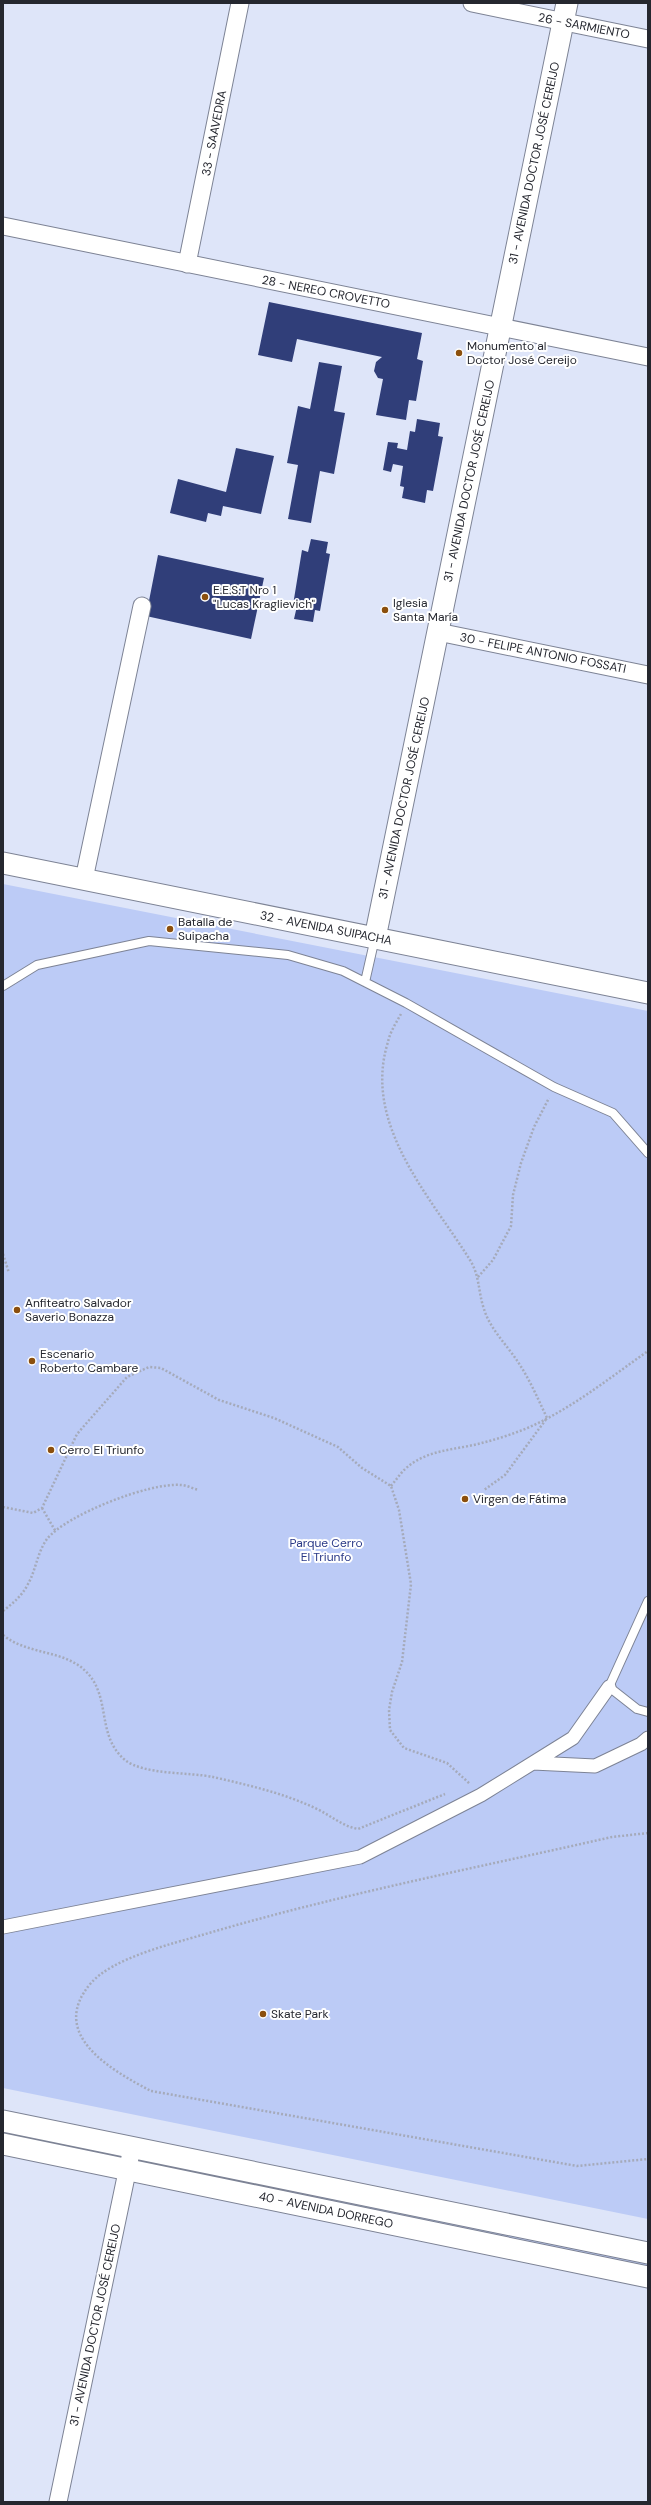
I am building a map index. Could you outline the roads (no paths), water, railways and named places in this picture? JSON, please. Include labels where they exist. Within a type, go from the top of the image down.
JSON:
[{"type":"street","name":"33 - SAAVEDRA","points":[[188,264],[240,3]]},
{"type":"street","name":"26 - SARMIENTO","points":[[472,3],[565,12],[648,39]]},
{"type":"street","name":"31 - AVENIDA DOCTOR JOSÉ CEREIJO","points":[[375,938],[565,12]]},
{"type":"street","name":"28 - NEREO CROVETTO","points":[[3,226],[648,357]]},
{"type":"street","points":[[84,879],[142,606]]},
{"type":"street","name":"30 - FELIPE ANTONIO FOSSATI","points":[[438,632],[648,674]]},
{"type":"street","name":"32 - AVENIDA SUIPACHA","points":[[3,863],[648,993]]},
{"type":"street","points":[[3,1927],[360,1857],[481,1795],[573,1738],[609,1687]]},
{"type":"street","points":[[534,1762],[595,1766],[641,1744],[648,1738]]},
{"type":"street","name":"40 - AVENIDA DORREGO","points":[[3,2121],[648,2253]]},
{"type":"street","name":"40 - AVENIDA DORREGO","points":[[3,2144],[648,2277]]},
{"type":"street","name":"31 - AVENIDA DOCTOR JOSÉ CEREIJO","points":[[58,2502],[126,2170],[132,2148]]},
{"type":"lane","name":"31 - AVENIDA DOCTOR JOSÉ CEREIJO","points":[[364,982],[375,938]]},
{"type":"lane","points":[[3,986],[37,965],[149,941],[288,955],[343,971],[406,1003],[554,1087],[613,1113],[648,1153]]},
{"type":"lane","points":[[648,1601],[609,1687],[637,1709],[648,1712]]},
{"type":"place","name":"Monumento al Doctor José Cereijo","points":[[459,353]]},
{"type":"place","name":"E.E.S.T Nro 1 \"Lucas Kraglievich\"","points":[[205,597]]},
{"type":"place","name":"Iglesia Santa María","points":[[385,610]]},
{"type":"place","name":"Batalla de Suipacha","points":[[170,929]]},
{"type":"place","name":"Anfiteatro Salvador Saverio Bonazza","points":[[17,1310]]},
{"type":"place","name":"Escenario Roberto Cambare","points":[[32,1361]]},
{"type":"place","name":"Cerro El Triunfo","points":[[51,1450]]},
{"type":"place","name":"Virgen de Fátima","points":[[465,1499]]},
{"type":"place","name":"Skate Park","points":[[263,2014]]},
{"type":"park label","name":"Parque Cerro El Triunfo","points":[[326,1550]]}]
